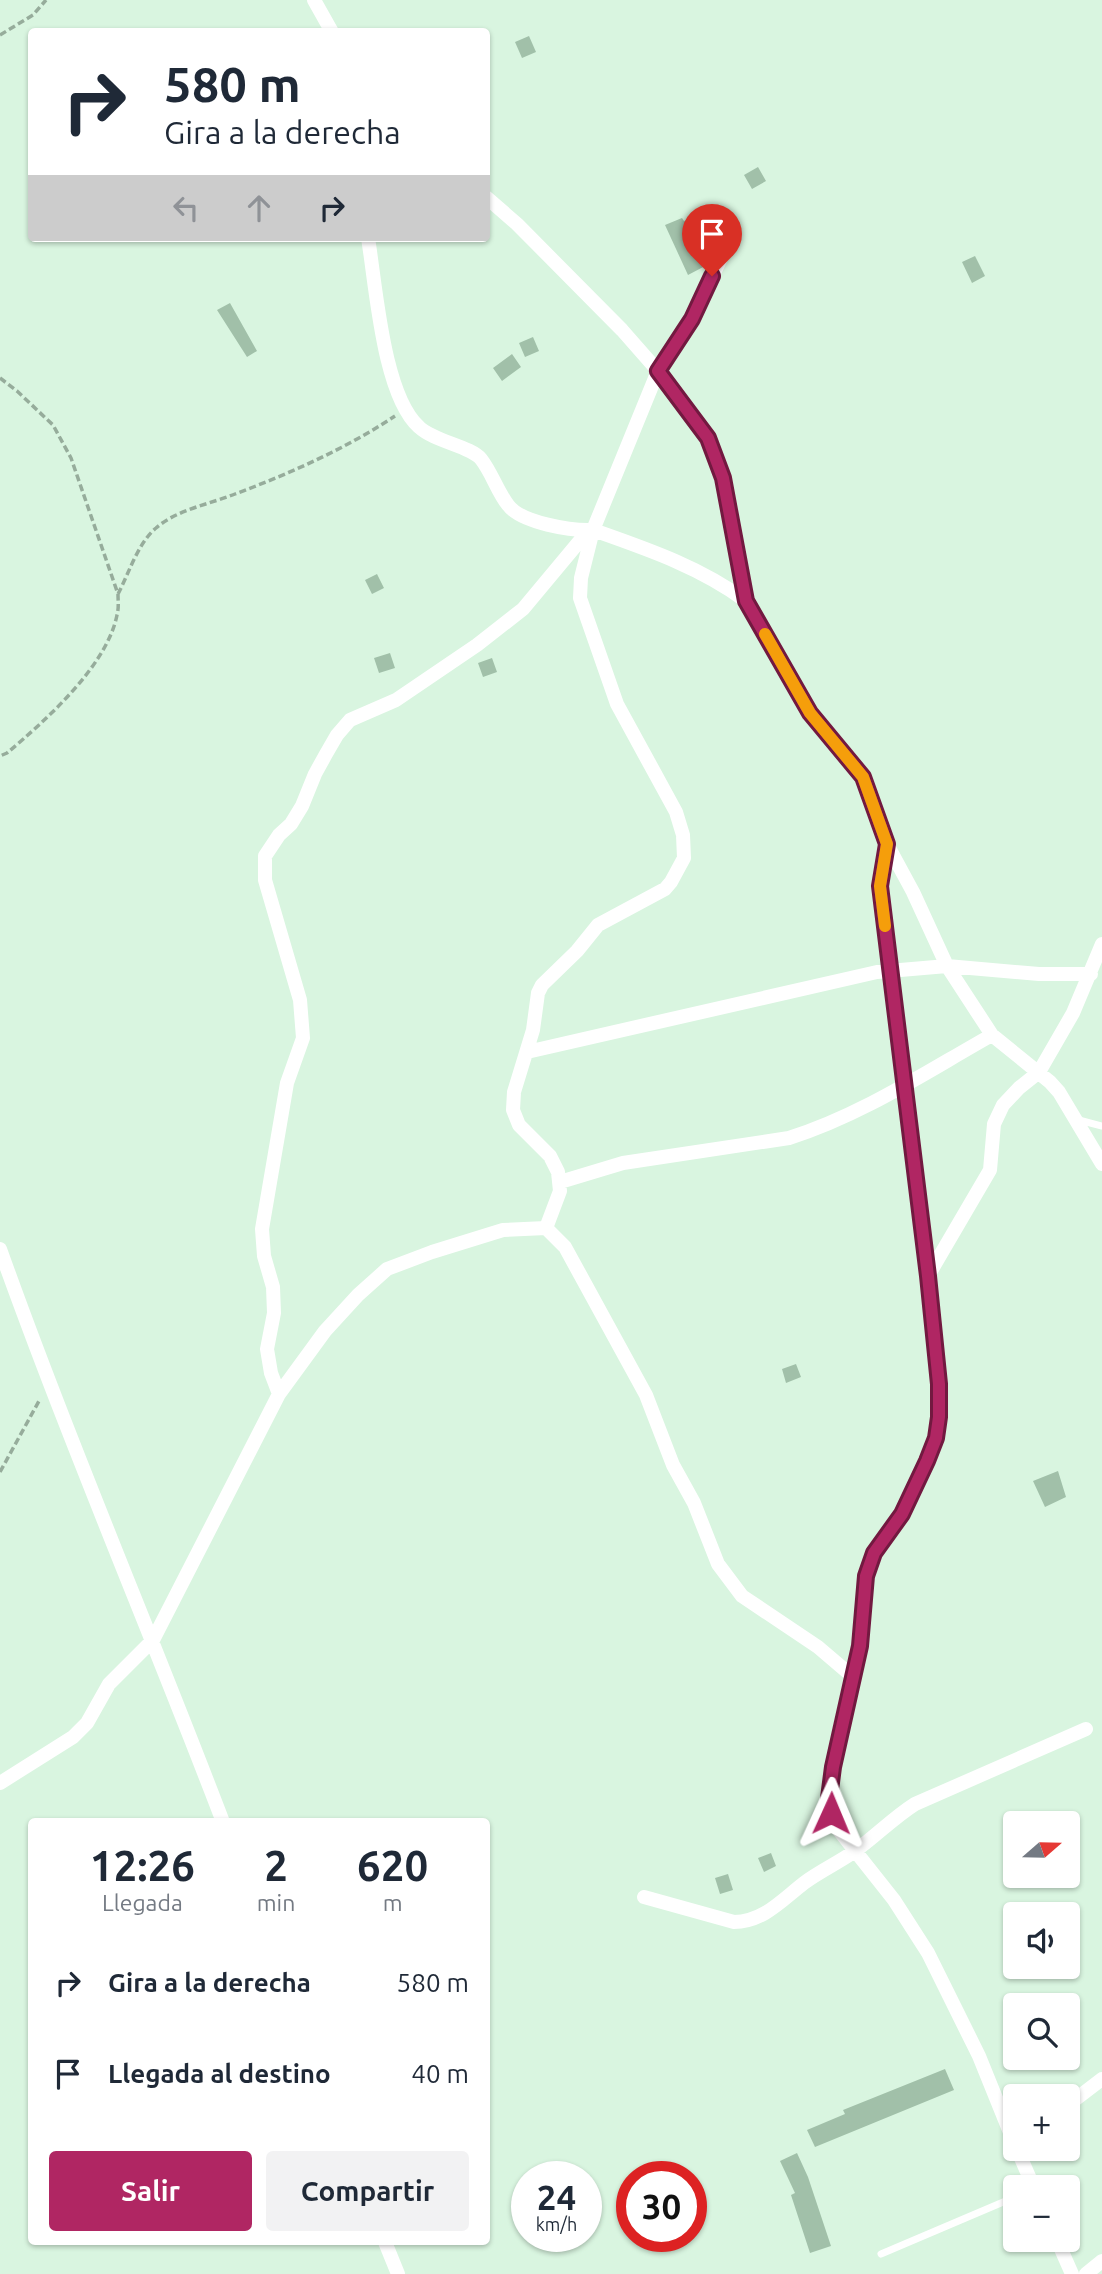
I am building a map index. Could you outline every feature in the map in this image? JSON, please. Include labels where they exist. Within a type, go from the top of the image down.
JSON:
[{"type":"street","points":[[314,0],[330,28]]},
{"type":"street","points":[[490,200],[517,223],[622,330],[658,371],[708,438],[723,478],[746,601],[810,713],[863,777],[887,844],[913,892],[947,966],[992,1035],[1059,1092],[1102,1164]]},
{"type":"street","points":[[546,1228],[560,1191],[559,1182],[550,1156],[519,1125],[513,1110],[518,1073],[533,1030],[538,993],[542,985],[577,951],[598,925],[665,889],[684,858],[683,835],[676,812],[617,704],[580,597],[581,578],[591,531],[658,371],[692,319],[733,233]]},
{"type":"street","points":[[369,242],[389,369],[404,409],[419,428],[444,443],[480,457],[508,506],[526,519],[591,531],[672,558],[724,584],[746,601]]},
{"type":"street","points":[[279,1394],[271,1373],[267,1349],[274,1313],[273,1287],[264,1256],[262,1229],[287,1083],[303,1038],[300,1000],[265,880],[265,856],[279,835],[291,824],[326,754],[350,720],[396,699],[477,645],[523,608],[591,531]]},
{"type":"street","points":[[887,844],[880,886],[928,1276],[939,1384],[939,1417],[936,1438],[902,1514],[874,1553],[866,1576],[860,1646],[838,1740],[829,1798],[837,1828],[894,1900],[928,1953],[979,2056],[1003,2115]]},
{"type":"street","points":[[928,1276],[990,1170],[994,1124],[1003,1105],[1038,1072],[1073,1013],[1102,944]]},
{"type":"street","points":[[527,1052],[890,970],[947,966],[1039,974],[1091,974]]},
{"type":"street","points":[[559,1182],[623,1163],[789,1138],[840,1119],[904,1087],[923,1073],[992,1035]]},
{"type":"street","points":[[0,1783],[73,1737],[87,1723],[108,1684],[153,1640],[279,1394],[325,1331],[358,1295],[387,1269],[503,1230],[546,1228],[565,1247],[646,1395],[673,1465],[694,1503],[718,1564],[742,1596],[818,1647],[852,1676]]},
{"type":"street","points":[[0,1249],[48,1383],[153,1640],[221,1818]]},
{"type":"street","points":[[644,1897],[734,1922],[748,1922],[855,1851],[915,1804],[1086,1729]]},
{"type":"street","points":[[1080,2096],[1102,2080]]},
{"type":"street","points":[[386,2245],[398,2274]]},
{"type":"street","points":[[1062,2252],[1072,2274]]},
{"type":"street","points":[[1086,2274],[1102,2261]]},
{"type":"lane","points":[[1074,1118],[1102,1126]]},
{"type":"lane","points":[[881,2254],[1003,2202]]},
{"type":"path","points":[[0,35],[33,15],[46,0]]},
{"type":"path","points":[[0,378],[53,425],[80,481],[118,594],[117,615],[108,641],[83,678],[54,712],[0,756]]},
{"type":"path","points":[[118,594],[144,542],[155,528],[176,516],[237,494],[338,450],[404,409]]},
{"type":"path","points":[[0,1472],[48,1383]]},
{"type":"building","points":[[529,36],[536,52],[522,58],[515,42]]},
{"type":"building","points":[[758,167],[766,181],[752,189],[744,175]]},
{"type":"building","points":[[682,218],[687,220],[707,265],[688,275],[665,225]]},
{"type":"building","points":[[975,256],[985,276],[972,283],[962,262]]},
{"type":"building","points":[[230,303],[257,351],[247,357],[217,310]]},
{"type":"building","points":[[533,337],[539,351],[525,357],[519,343]]},
{"type":"building","points":[[512,354],[521,367],[502,381],[493,368]]},
{"type":"building","points":[[377,574],[384,588],[372,594],[365,580]]},
{"type":"building","points":[[390,653],[395,668],[379,673],[374,658]]},
{"type":"building","points":[[492,658],[497,672],[483,677],[478,663]]},
{"type":"building","points":[[796,1364],[801,1377],[786,1383],[782,1369]]},
{"type":"building","points":[[1058,1471],[1066,1497],[1045,1507],[1033,1481]]},
{"type":"building","points":[[771,1853],[776,1866],[764,1872],[758,1858]]},
{"type":"building","points":[[728,1874],[733,1890],[720,1894],[715,1878]]},
{"type":"building","points":[[945,2069],[954,2090],[815,2147],[807,2130],[845,2114],[843,2110]]},
{"type":"building","points":[[797,2153],[831,2246],[810,2253],[791,2195],[795,2193],[780,2161]]},
{"type":"slow traffic","points":[[765,634],[810,713],[863,777],[887,844],[880,886],[885,926]]},
{"type":"route","points":[[712,276],[692,319],[658,371],[708,438],[723,478],[746,601],[810,713],[863,777],[887,844],[880,886],[920,1202],[939,1384],[936,1438],[902,1514],[874,1553],[866,1576],[860,1646],[833,1767],[829,1798],[831,1813]]}]
